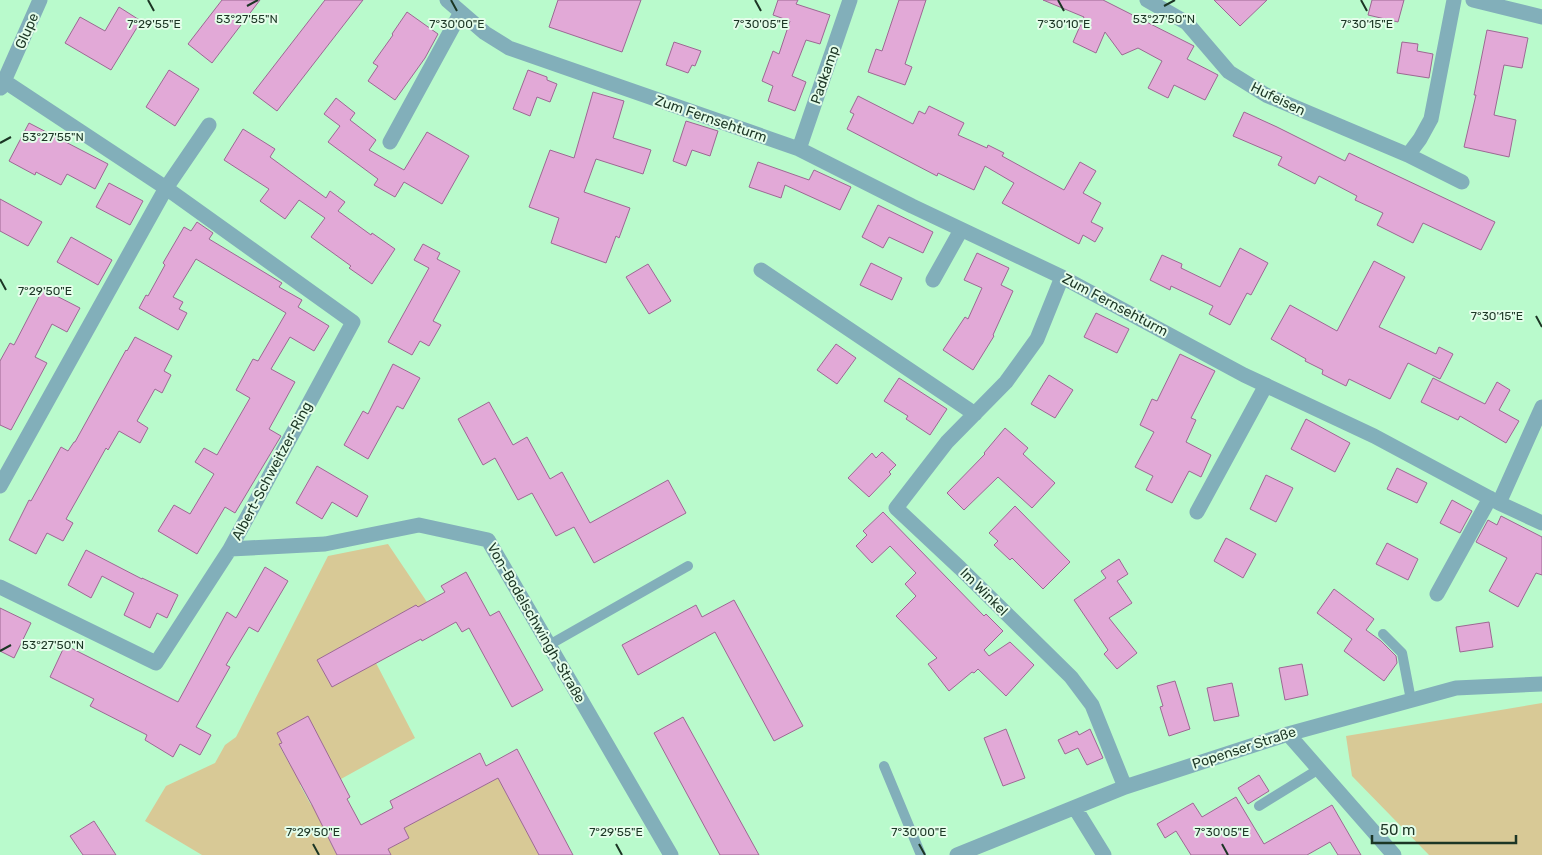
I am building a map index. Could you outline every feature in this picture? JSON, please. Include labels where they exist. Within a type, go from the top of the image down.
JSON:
[{"type":"street","name":"Glupe","points":[[2,85],[40,0]]},
{"type":"street","name":"Zum Fernsehturm","points":[[447,0],[485,33],[509,48],[799,149],[961,230],[1062,277],[1266,385],[1374,436],[1494,500],[1542,523]]},
{"type":"street","name":"Padkamp","points":[[799,149],[850,0]]},
{"type":"street","name":"Hufeisen","points":[[1147,0],[1171,6],[1228,72],[1266,95],[1408,155],[1462,182]]},
{"type":"street","points":[[1408,155],[1420,140],[1431,119],[1454,0]]},
{"type":"street","points":[[1473,0],[1542,17]]},
{"type":"street","points":[[390,142],[461,12]]},
{"type":"street","name":"Albert-Schweitzer-Ring","points":[[0,587],[156,664],[230,549],[353,322],[166,188],[2,85]]},
{"type":"street","points":[[0,486],[166,188],[209,125]]},
{"type":"street","points":[[933,280],[961,230]]},
{"type":"street","points":[[761,270],[975,414]]},
{"type":"street","name":"Im Winkel","points":[[1062,277],[1037,339],[1006,382],[947,442],[896,508],[1071,677],[1092,705],[1125,787]]},
{"type":"street","points":[[1197,512],[1266,385]]},
{"type":"street","points":[[1437,594],[1494,500],[1542,407]]},
{"type":"street","name":"Von-Bodelschwingh-Straße","points":[[230,549],[325,544],[419,525],[488,540],[671,855]]},
{"type":"street","name":"Popenser Straße","points":[[957,855],[1125,787],[1288,734],[1456,688],[1542,684]]},
{"type":"street","points":[[1288,734],[1394,855]]},
{"type":"street","points":[[1075,808],[1104,855]]},
{"type":"lane","points":[[549,645],[688,566]]},
{"type":"lane","points":[[1384,634],[1402,653],[1411,700]]},
{"type":"lane","points":[[884,766],[921,855]]},
{"type":"lane","points":[[1259,806],[1319,769]]},
{"type":"shaded area","points":[[388,544],[427,602],[418,607],[416,605],[317,660],[332,687],[376,663],[415,738],[341,779],[308,717],[277,733],[282,743],[279,745],[290,765],[294,763],[304,782],[300,785],[311,805],[315,804],[328,838],[337,855],[202,855],[145,821],[166,786],[215,763],[225,745],[236,737],[328,556]]},
{"type":"shaded area","points":[[1542,703],[1542,855],[1429,855],[1352,776],[1346,736]]},
{"type":"shaded area","points":[[498,778],[539,855],[391,855],[388,849],[409,838],[404,828]]},
{"type":"building","points":[[222,0],[260,0],[212,63],[188,44]]},
{"type":"building","points":[[325,0],[363,0],[277,111],[253,93]]},
{"type":"building","points":[[558,0],[641,0],[622,52],[549,27]]},
{"type":"building","points":[[778,0],[798,0],[796,4],[830,15],[820,44],[806,40],[792,76],[806,82],[795,111],[768,101],[773,86],[762,81],[773,51],[779,54],[790,21],[773,15]]},
{"type":"building","points":[[899,0],[926,0],[905,64],[912,67],[905,85],[868,72],[876,49],[882,51]]},
{"type":"building","points":[[1043,0],[1103,0],[1194,46],[1187,59],[1218,75],[1205,100],[1174,85],[1168,98],[1148,88],[1162,61],[1138,48],[1122,55],[1105,32],[1096,53],[1073,42],[1084,17]]},
{"type":"building","points":[[1214,0],[1267,0],[1240,26]]},
{"type":"building","points":[[1372,0],[1404,0],[1398,22],[1368,15]]},
{"type":"building","points":[[119,7],[141,21],[111,70],[65,43],[80,17],[105,31]]},
{"type":"building","points":[[407,12],[438,34],[425,58],[395,100],[368,81],[378,66],[373,63]]},
{"type":"building","points":[[1487,30],[1528,38],[1522,68],[1504,65],[1494,115],[1516,120],[1509,157],[1464,147],[1476,95],[1474,95]]},
{"type":"building","points":[[674,42],[701,51],[695,66],[692,65],[688,73],[666,65]]},
{"type":"building","points":[[1402,42],[1418,44],[1417,51],[1433,54],[1429,78],[1397,73]]},
{"type":"building","points":[[169,70],[199,89],[175,126],[146,107]]},
{"type":"building","points":[[528,70],[547,77],[547,80],[557,84],[550,102],[537,97],[530,116],[513,109]]},
{"type":"building","points":[[593,92],[624,101],[613,138],[651,150],[643,174],[596,159],[584,192],[630,208],[619,238],[616,236],[606,263],[551,243],[559,218],[529,207],[550,150],[574,158]]},
{"type":"building","points":[[858,96],[913,124],[919,111],[925,114],[929,106],[964,123],[958,135],[987,148],[988,145],[1004,153],[1002,156],[1064,190],[1080,162],[1096,171],[1083,193],[1101,203],[1091,222],[1103,228],[1095,242],[1083,235],[1079,244],[1002,203],[1014,183],[985,166],[974,190],[938,173],[937,176],[847,129],[854,114],[850,112]]},
{"type":"building","points":[[336,98],[355,113],[350,120],[376,140],[369,150],[404,170],[427,132],[469,156],[442,204],[404,182],[395,197],[374,185],[378,179],[328,142],[340,126],[324,114]]},
{"type":"building","points":[[1244,112],[1345,161],[1349,153],[1495,222],[1481,250],[1423,223],[1413,243],[1377,225],[1383,213],[1355,200],[1357,196],[1319,176],[1315,184],[1278,165],[1282,157],[1233,136]]},
{"type":"building","points":[[686,121],[718,131],[710,156],[692,150],[686,166],[673,161]]},
{"type":"building","points":[[29,123],[108,164],[95,189],[67,174],[61,185],[36,172],[35,175],[9,161]]},
{"type":"building","points":[[243,129],[275,149],[270,157],[326,198],[330,191],[345,202],[338,211],[371,235],[372,233],[395,249],[372,284],[311,237],[325,218],[299,200],[285,219],[260,201],[269,189],[224,160]]},
{"type":"building","points":[[758,162],[809,180],[814,170],[851,187],[840,210],[785,185],[781,198],[749,187]]},
{"type":"building","points":[[109,183],[143,201],[130,225],[96,207]]},
{"type":"building","points":[[0,199],[42,222],[28,246],[0,231]]},
{"type":"building","points":[[878,205],[933,232],[923,253],[889,237],[883,248],[862,237]]},
{"type":"building","points":[[197,222],[213,233],[209,239],[282,283],[279,287],[302,300],[298,307],[329,326],[314,351],[290,337],[271,369],[295,382],[269,429],[281,436],[235,513],[225,507],[197,554],[158,531],[174,505],[190,514],[214,474],[195,462],[204,448],[217,455],[250,398],[236,390],[253,359],[258,361],[286,313],[196,259],[173,297],[183,302],[179,309],[187,313],[178,330],[139,308],[146,295],[148,296],[165,265],[163,263],[184,227],[191,231]]},
{"type":"building","points":[[71,237],[112,260],[98,285],[57,262]]},
{"type":"building","points":[[423,244],[440,253],[437,259],[460,271],[433,321],[441,325],[429,346],[420,341],[412,355],[388,342],[429,268],[414,260]]},
{"type":"building","points":[[1240,248],[1268,263],[1251,295],[1247,293],[1230,325],[1209,314],[1213,306],[1171,286],[1170,290],[1150,280],[1162,255],[1182,264],[1181,268],[1220,287]]},
{"type":"building","points":[[977,253],[1009,268],[1001,285],[1013,291],[994,336],[973,370],[943,350],[965,317],[968,319],[982,288],[964,280]]},
{"type":"building","points":[[1374,261],[1405,277],[1379,327],[1436,354],[1439,347],[1453,354],[1440,379],[1408,363],[1390,399],[1349,379],[1346,386],[1322,374],[1323,370],[1271,339],[1290,305],[1337,331]]},
{"type":"building","points":[[871,263],[902,278],[892,300],[860,285]]},
{"type":"building","points":[[648,264],[671,301],[649,314],[626,277]]},
{"type":"building","points":[[43,289],[80,308],[67,332],[52,324],[35,357],[47,363],[11,430],[0,425],[0,361],[10,343],[14,345]]},
{"type":"building","points":[[1096,313],[1129,329],[1117,353],[1084,337]]},
{"type":"building","points":[[135,337],[172,356],[164,371],[171,375],[162,393],[155,389],[137,421],[148,428],[140,443],[119,431],[108,450],[106,448],[66,519],[73,523],[63,541],[47,533],[36,554],[9,540],[29,500],[31,501],[61,447],[68,451],[75,442]]},
{"type":"building","points":[[836,344],[856,358],[837,384],[817,370]]},
{"type":"building","points":[[1180,354],[1215,371],[1191,418],[1196,420],[1186,442],[1211,455],[1201,477],[1189,471],[1172,503],[1146,490],[1153,476],[1135,467],[1154,432],[1140,425],[1152,399],[1157,401]]},
{"type":"building","points":[[393,364],[420,378],[403,409],[397,406],[368,459],[344,445],[363,411],[368,414]]},
{"type":"building","points":[[1049,375],[1073,390],[1055,418],[1031,404]]},
{"type":"building","points":[[899,378],[947,409],[930,435],[906,419],[908,416],[884,401]]},
{"type":"building","points":[[1433,378],[1485,404],[1497,382],[1510,390],[1499,410],[1519,421],[1506,443],[1460,416],[1458,420],[1421,402]]},
{"type":"building","points":[[489,402],[513,445],[527,437],[550,479],[562,472],[590,523],[668,480],[686,513],[594,563],[574,527],[556,536],[532,493],[518,500],[495,458],[483,465],[458,419]]},
{"type":"building","points":[[1306,419],[1350,443],[1335,472],[1291,449]]},
{"type":"building","points":[[1005,428],[1028,448],[1023,454],[1055,483],[1032,508],[998,477],[964,510],[947,493],[985,454]]},
{"type":"building","points":[[882,452],[896,465],[889,472],[891,474],[869,497],[848,478],[872,453],[876,458]]},
{"type":"building","points":[[317,466],[368,496],[357,517],[332,502],[322,519],[296,503]]},
{"type":"building","points":[[1397,468],[1427,483],[1417,503],[1387,489]]},
{"type":"building","points":[[1266,475],[1293,488],[1276,522],[1250,509]]},
{"type":"building","points":[[1452,500],[1472,511],[1460,533],[1440,523]]},
{"type":"building","points":[[1015,506],[1070,562],[1043,589],[1012,558],[1010,560],[994,545],[998,541],[989,533]]},
{"type":"building","points":[[883,512],[984,616],[986,614],[1003,631],[984,650],[989,656],[1010,642],[1034,665],[1006,696],[978,669],[949,691],[928,664],[937,658],[896,616],[916,596],[905,584],[916,573],[890,546],[872,563],[856,546],[867,535],[863,531]]},
{"type":"building","points":[[1501,516],[1542,537],[1542,575],[1536,573],[1518,607],[1489,591],[1507,558],[1476,542],[1488,520],[1497,525]]},
{"type":"building","points":[[1226,538],[1256,554],[1243,578],[1214,561]]},
{"type":"building","points":[[1387,543],[1418,559],[1408,580],[1376,564]]},
{"type":"building","points":[[86,550],[178,595],[167,618],[157,613],[150,628],[124,615],[134,593],[102,576],[91,598],[68,585]]},
{"type":"building","points":[[1119,559],[1128,574],[1117,581],[1132,603],[1109,618],[1137,653],[1117,669],[1104,654],[1108,650],[1074,600],[1106,578],[1101,571]]},
{"type":"building","points":[[265,567],[288,581],[258,632],[249,627],[226,665],[230,667],[196,727],[211,735],[200,755],[180,744],[173,757],[145,740],[147,735],[90,706],[94,699],[50,677],[65,645],[178,702],[227,612],[236,618]]},
{"type":"building","points":[[466,572],[490,616],[499,611],[543,690],[512,707],[469,628],[462,632],[456,622],[332,687],[317,660],[416,605],[418,607],[445,592],[441,586]]},
{"type":"building","points":[[1334,589],[1374,619],[1366,630],[1381,641],[1396,656],[1397,663],[1384,681],[1344,651],[1352,639],[1317,613]]},
{"type":"building","points":[[734,600],[803,726],[774,741],[715,632],[638,675],[622,645],[696,605],[702,617]]},
{"type":"building","points":[[0,608],[31,623],[14,658],[0,651]]},
{"type":"building","points":[[1489,622],[1493,647],[1460,652],[1456,627]]},
{"type":"building","points":[[1302,664],[1308,695],[1285,700],[1279,668]]},
{"type":"building","points":[[1175,681],[1190,729],[1169,736],[1160,707],[1163,706],[1157,686]]},
{"type":"building","points":[[1232,683],[1239,716],[1214,721],[1207,688]]},
{"type":"building","points":[[308,716],[350,797],[347,799],[361,825],[393,808],[390,801],[480,753],[486,766],[517,749],[573,855],[539,855],[498,778],[404,828],[409,838],[388,849],[391,855],[337,855],[279,744],[282,743],[277,733]]},
{"type":"building","points":[[683,717],[759,855],[720,855],[654,733]]},
{"type":"building","points":[[1006,729],[1025,778],[1003,786],[984,738]]},
{"type":"building","points":[[1090,729],[1103,758],[1087,765],[1078,748],[1065,754],[1058,740],[1077,731],[1079,735]]},
{"type":"building","points":[[1259,775],[1269,791],[1248,804],[1238,788]]},
{"type":"building","points":[[1236,797],[1264,844],[1332,805],[1361,855],[1338,855],[1330,842],[1307,855],[1191,855],[1176,831],[1165,838],[1157,824],[1193,803],[1202,817]]},
{"type":"building","points":[[94,821],[116,855],[83,855],[70,836]]}]
